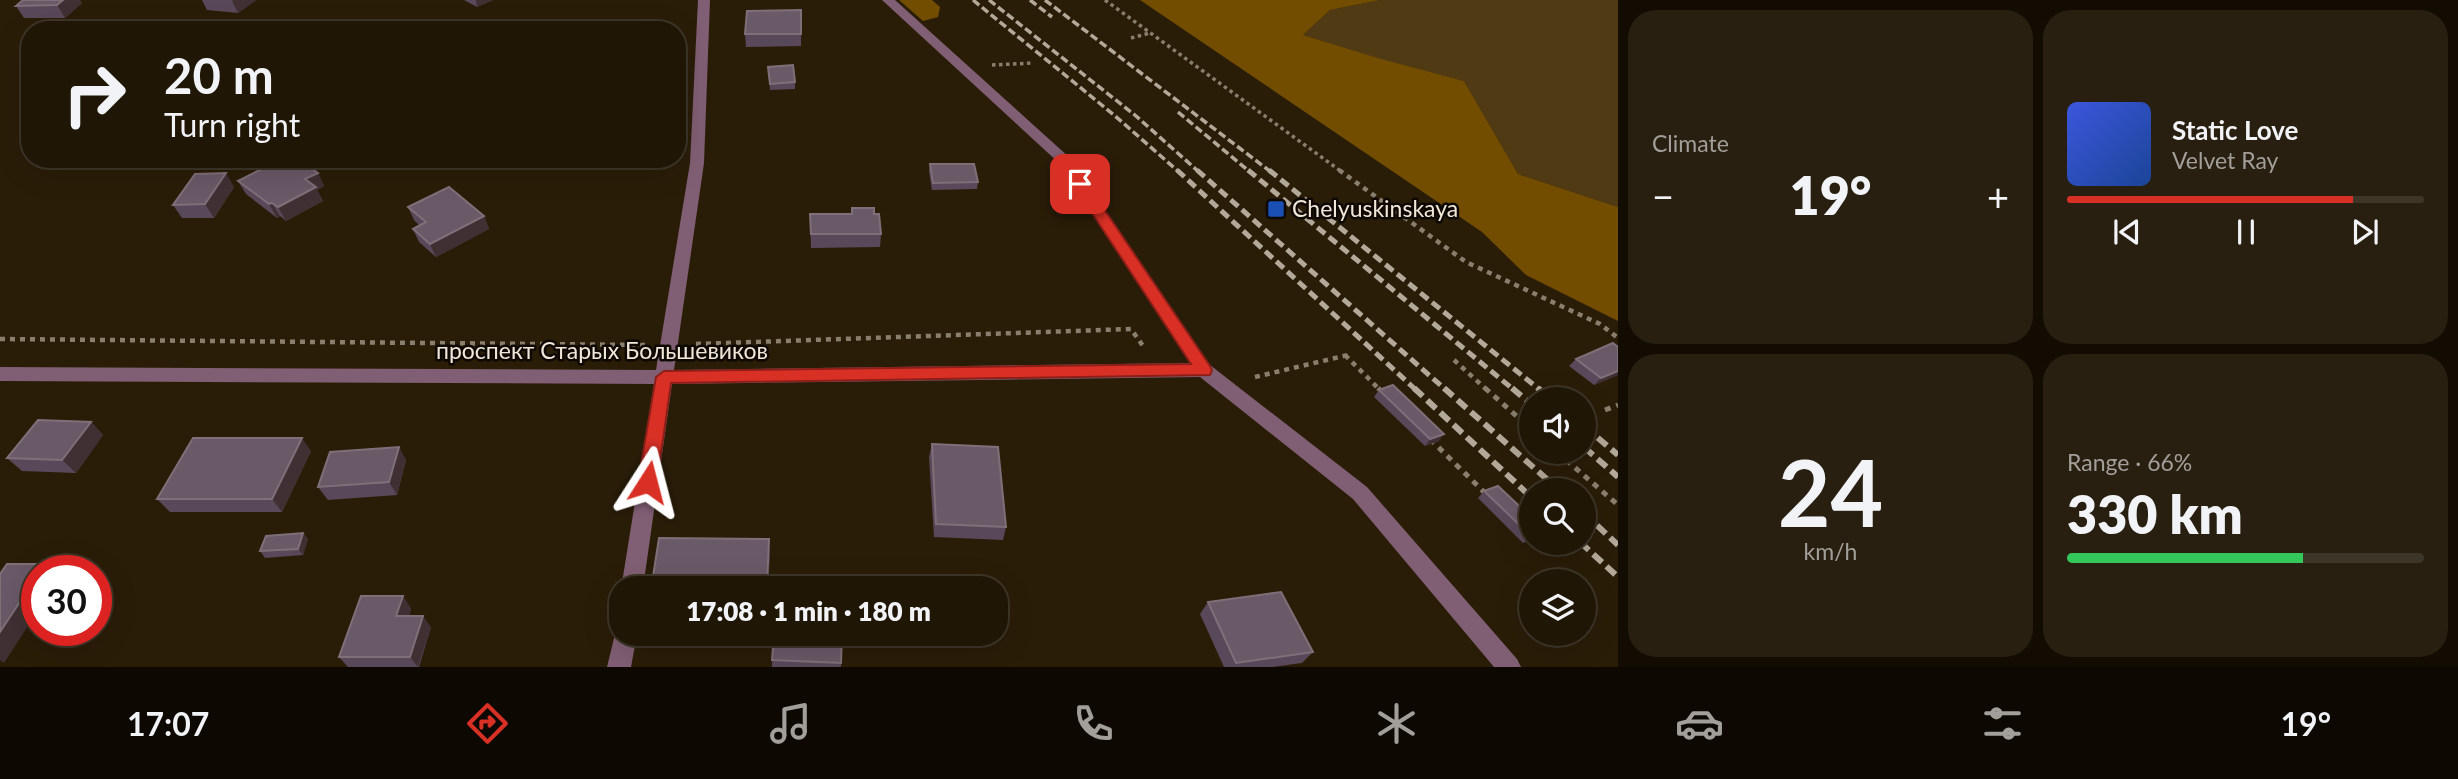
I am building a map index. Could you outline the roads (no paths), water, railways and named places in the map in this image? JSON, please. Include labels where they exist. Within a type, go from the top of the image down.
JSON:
[{"type":"street","points":[[634,576],[696,163],[704,0]]},
{"type":"street","points":[[888,0],[1065,161],[1204,370],[1360,493],[1509,667]]},
{"type":"street","name":"проспект Старых Большевиков","points":[[0,374],[664,377],[1204,370]]},
{"type":"street","points":[[619,667],[623,646]]},
{"type":"railway","points":[[973,0],[1179,172]]},
{"type":"railway","points":[[989,0],[1136,116],[1199,172]]},
{"type":"railway","points":[[1030,0],[1052,17]]},
{"type":"railway","points":[[1045,0],[1271,172]]},
{"type":"railway","points":[[1178,112],[1250,172]]},
{"type":"railway","points":[[1177,170],[1416,390]]},
{"type":"railway","points":[[1197,170],[1446,390]]},
{"type":"railway","points":[[1248,170],[1514,390]]},
{"type":"railway","points":[[1269,170],[1536,387]]},
{"type":"railway","points":[[1414,388],[1519,486]]},
{"type":"railway","points":[[1444,388],[1545,478]]},
{"type":"railway","points":[[1512,388],[1519,394]]},
{"type":"railway","points":[[1596,436],[1618,455]]},
{"type":"railway","points":[[1596,458],[1618,477]]},
{"type":"railway","points":[[1596,524],[1618,545]]},
{"type":"railway","points":[[1594,555],[1618,577]]},
{"type":"place","name":"Chelyuskinskaya","points":[[1276,209]]}]
